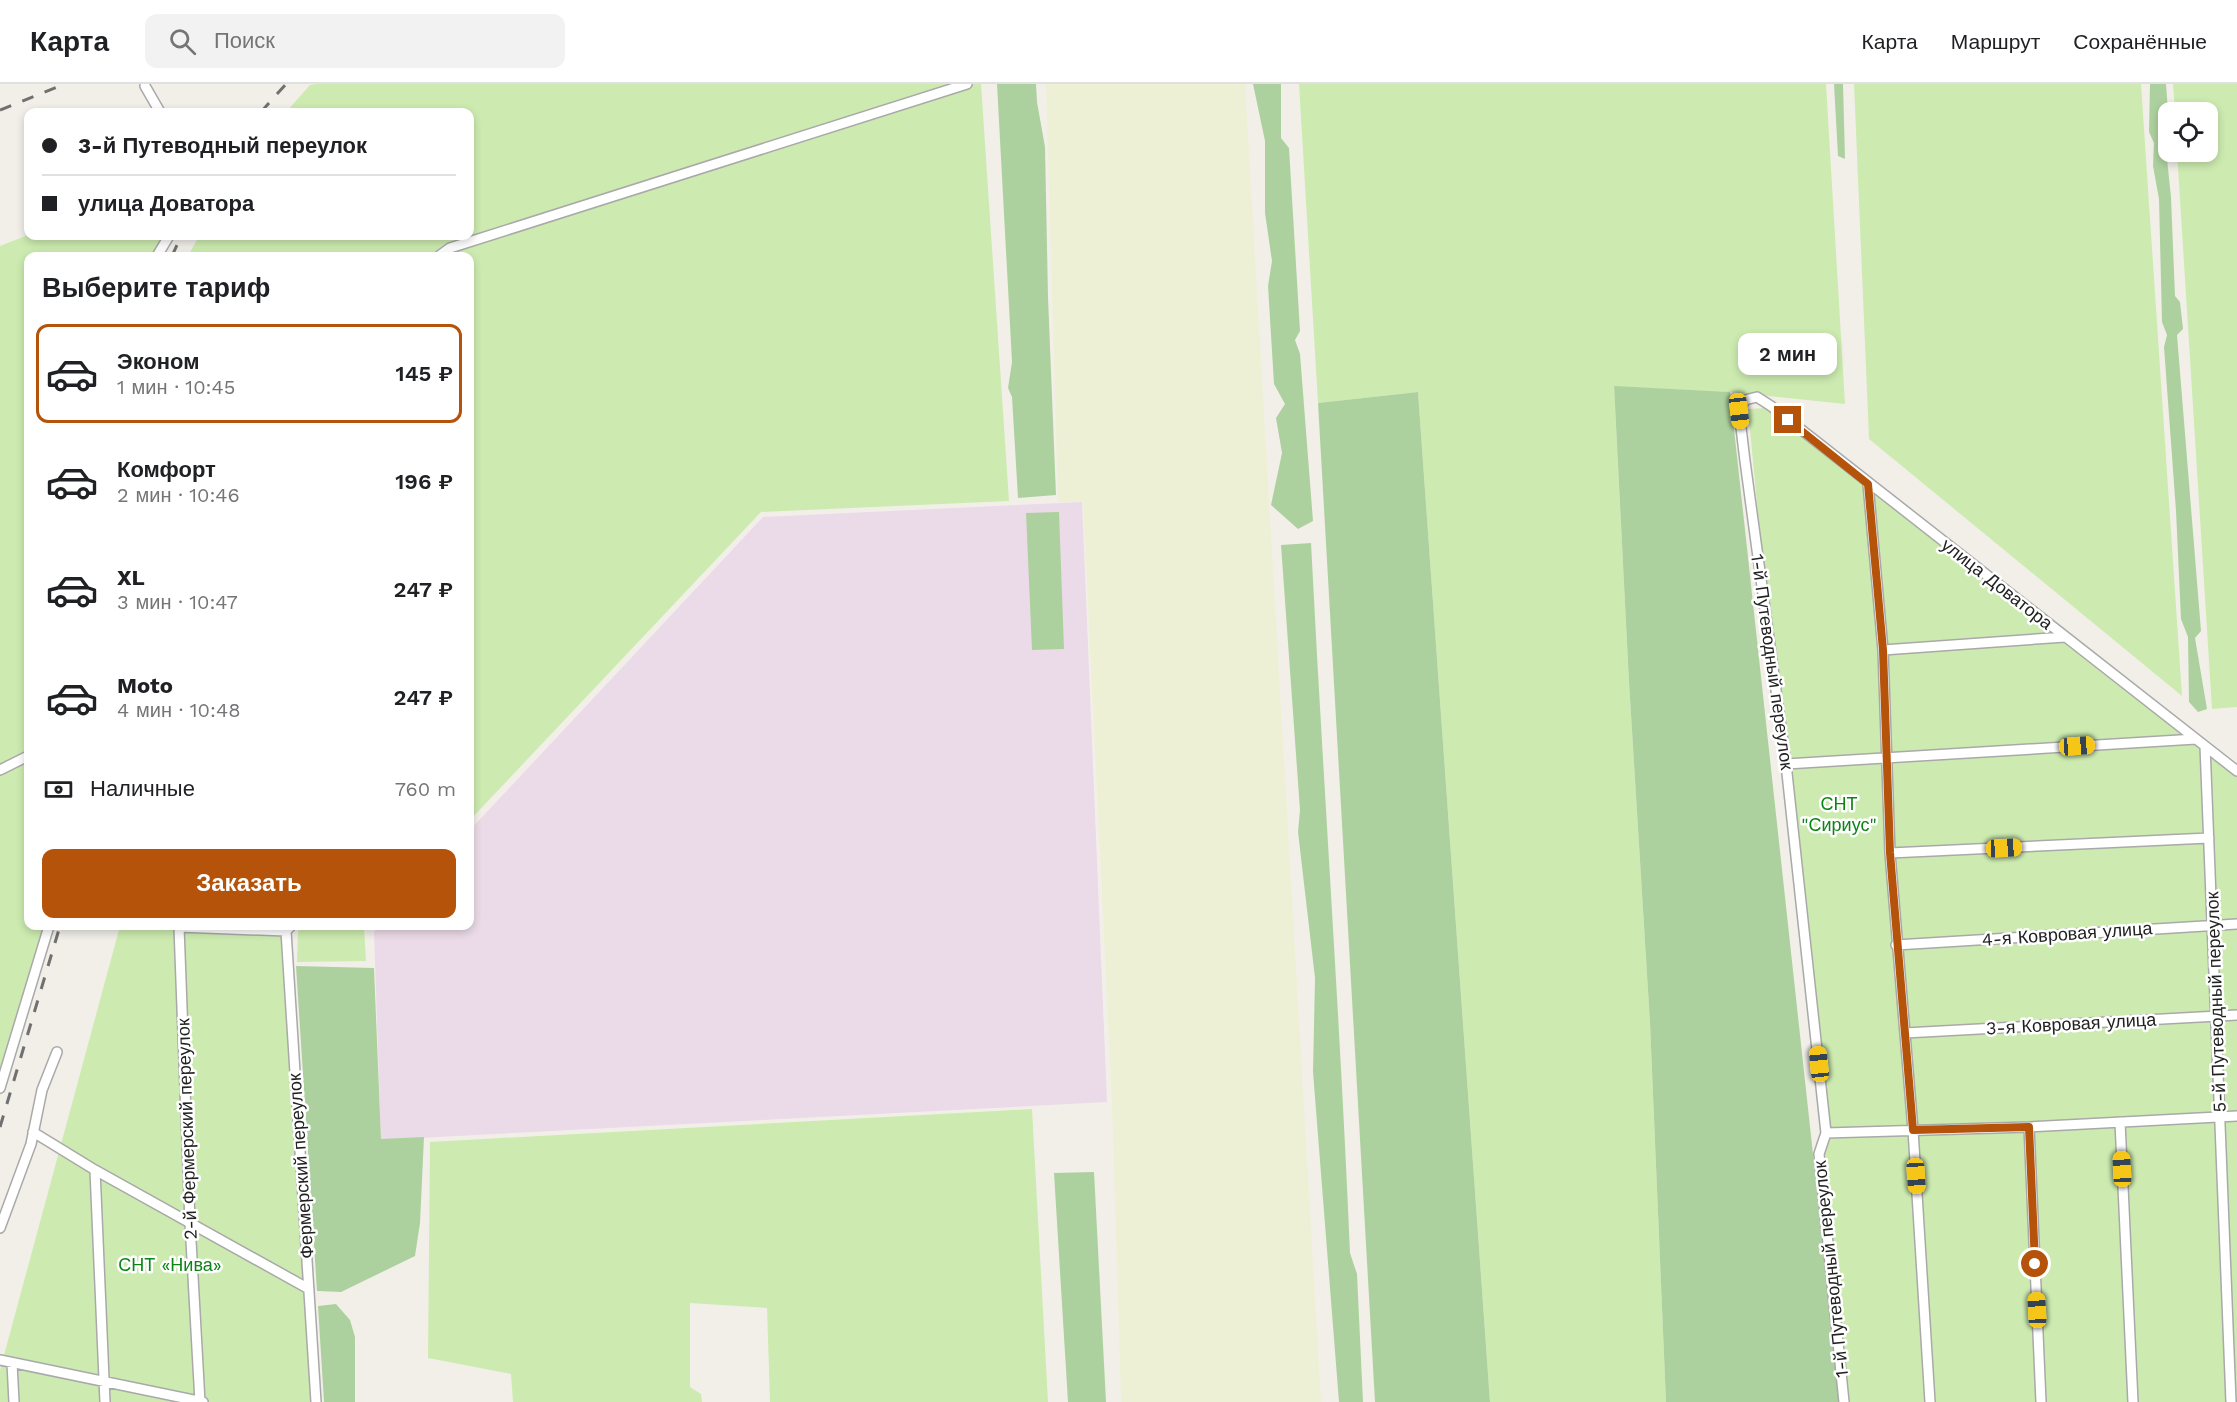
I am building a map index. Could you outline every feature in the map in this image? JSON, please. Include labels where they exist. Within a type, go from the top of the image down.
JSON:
[{"type":"street","points":[[444,252],[450,248],[967,84]]},
{"type":"street","points":[[145,86],[158,108]]},
{"type":"street","name":"улица Доватора","points":[[1757,397],[2237,771]]},
{"type":"street","name":"1-й Путеводный переулок","points":[[1757,397],[1745,400],[1739,411],[1786,764],[1826,1133],[1819,1154],[1844,1402]]},
{"type":"street","points":[[1868,484],[1883,650],[1890,853],[1913,1130],[1930,1402]]},
{"type":"street","points":[[1883,650],[2065,638]]},
{"type":"street","points":[[1786,764],[2196,739]]},
{"type":"street","name":"5-й Путеводный переулок","points":[[2205,746],[2231,1402]]},
{"type":"street","points":[[0,770],[24,758]]},
{"type":"street","points":[[1890,853],[2209,838]]},
{"type":"street","name":"4-я Ковровая улица","points":[[1896,945],[2237,924]]},
{"type":"street","points":[[0,1088],[48,930]]},
{"type":"street","name":"2-й Фермерский переулок","points":[[179,930],[190,1222],[201,1402]]},
{"type":"street","name":"Фермерский переулок","points":[[288,930],[316,1402]]},
{"type":"street","name":"3-я Ковровая улица","points":[[1905,1033],[2237,1015]]},
{"type":"street","points":[[0,1228],[31,1144],[42,1090],[57,1052]]},
{"type":"street","points":[[1826,1133],[2029,1127],[2237,1116]]},
{"type":"street","points":[[2120,1122],[2133,1402]]},
{"type":"street","points":[[2029,1127],[2041,1402]]},
{"type":"street","points":[[33,1132],[95,1170],[309,1289]]},
{"type":"street","points":[[95,1170],[105,1402]]},
{"type":"street","points":[[0,1360],[201,1402]]},
{"type":"street","points":[[12,1363],[14,1402]]},
{"type":"shaded area","points":[[1082,502],[1107,1102],[381,1140],[374,932],[376,930],[474,930],[474,826],[763,517]]},
{"type":"green space","points":[[981,84],[1009,501],[761,512],[474,816],[474,252],[190,252],[197,240],[474,240],[474,108],[290,108],[310,85]]},
{"type":"green space","points":[[997,84],[1036,84],[1045,147],[1056,495],[1018,498],[1012,397],[1008,388],[1012,362]]},
{"type":"green space","points":[[1046,84],[1245,84],[1321,1402],[1121,1402],[1112,1101],[1083,502],[1058,502]]},
{"type":"green space","points":[[1253,84],[1281,84],[1281,138],[1289,148],[1300,331],[1295,340],[1300,354],[1313,521],[1298,529],[1271,505],[1282,453],[1276,418],[1285,404],[1274,384],[1268,286],[1272,261],[1265,213],[1265,141]]},
{"type":"green space","points":[[1299,84],[1826,84],[1845,404],[1730,392],[1614,387],[1650,1023],[1666,1402],[1490,1402],[1418,392],[1318,403]]},
{"type":"green space","points":[[1834,84],[1843,84],[1845,159],[1838,156]]},
{"type":"green space","points":[[1854,84],[2141,84],[2182,696],[1869,439]]},
{"type":"green space","points":[[2150,84],[2166,84],[2167,102],[2158,102],[2158,162],[2167,162],[2175,296],[2180,302],[2183,329],[2177,335],[2201,631],[2195,638],[2207,709],[2198,712],[2189,702],[2188,637],[2181,619],[2164,347],[2167,335],[2162,322],[2159,199],[2153,166],[2154,143],[2149,132]]},
{"type":"green space","points":[[2173,84],[2237,84],[2237,707],[2212,709],[2178,162],[2218,162],[2218,102],[2174,102]]},
{"type":"green space","points":[[24,237],[24,240],[164,240],[158,252],[24,252],[24,930],[45,930],[40,960],[0,1096],[0,246]]},
{"type":"green space","points":[[1614,386],[1730,392],[1840,1402],[1666,1402],[1650,1023]]},
{"type":"green space","points":[[1418,392],[1490,1402],[1375,1402],[1318,403]]},
{"type":"green space","name":"СНТ \"Сириус\"","points":[[1767,408],[2237,766],[2237,1402],[1848,1402],[1782,765],[1748,409]]},
{"type":"green space","points":[[1059,512],[1064,649],[1032,650],[1026,513]]},
{"type":"green space","points":[[1311,543],[1350,1253],[1357,1274],[1363,1402],[1339,1402],[1313,1072],[1315,978],[1298,832],[1300,810],[1281,545]]},
{"type":"green space","name":"СНТ «Нива»","points":[[119,930],[285,931],[316,1402],[0,1402],[0,1370]]},
{"type":"green space","points":[[364,930],[366,961],[297,962],[298,931]]},
{"type":"green space","points":[[296,966],[374,968],[381,1139],[424,1137],[420,1223],[415,1256],[341,1292],[317,1291]]},
{"type":"green space","points":[[1032,1109],[1048,1402],[770,1402],[767,1308],[690,1303],[690,1387],[701,1394],[702,1402],[513,1402],[511,1374],[428,1358],[430,1142]]},
{"type":"green space","points":[[1094,1172],[1106,1402],[1068,1402],[1054,1173]]},
{"type":"green space","points":[[336,1304],[350,1320],[355,1337],[355,1402],[324,1402],[318,1306]]},
{"type":"railway","points":[[0,110],[65,84]]},
{"type":"railway","points":[[265,108],[286,84]]},
{"type":"railway","points":[[174,252],[179,240]]},
{"type":"railway","points":[[0,1127],[59,930]]},
{"type":"route","points":[[1788,420],[1868,484],[1883,650],[1890,853],[1896,945],[1913,1130],[2029,1127],[2035,1264]]}]
